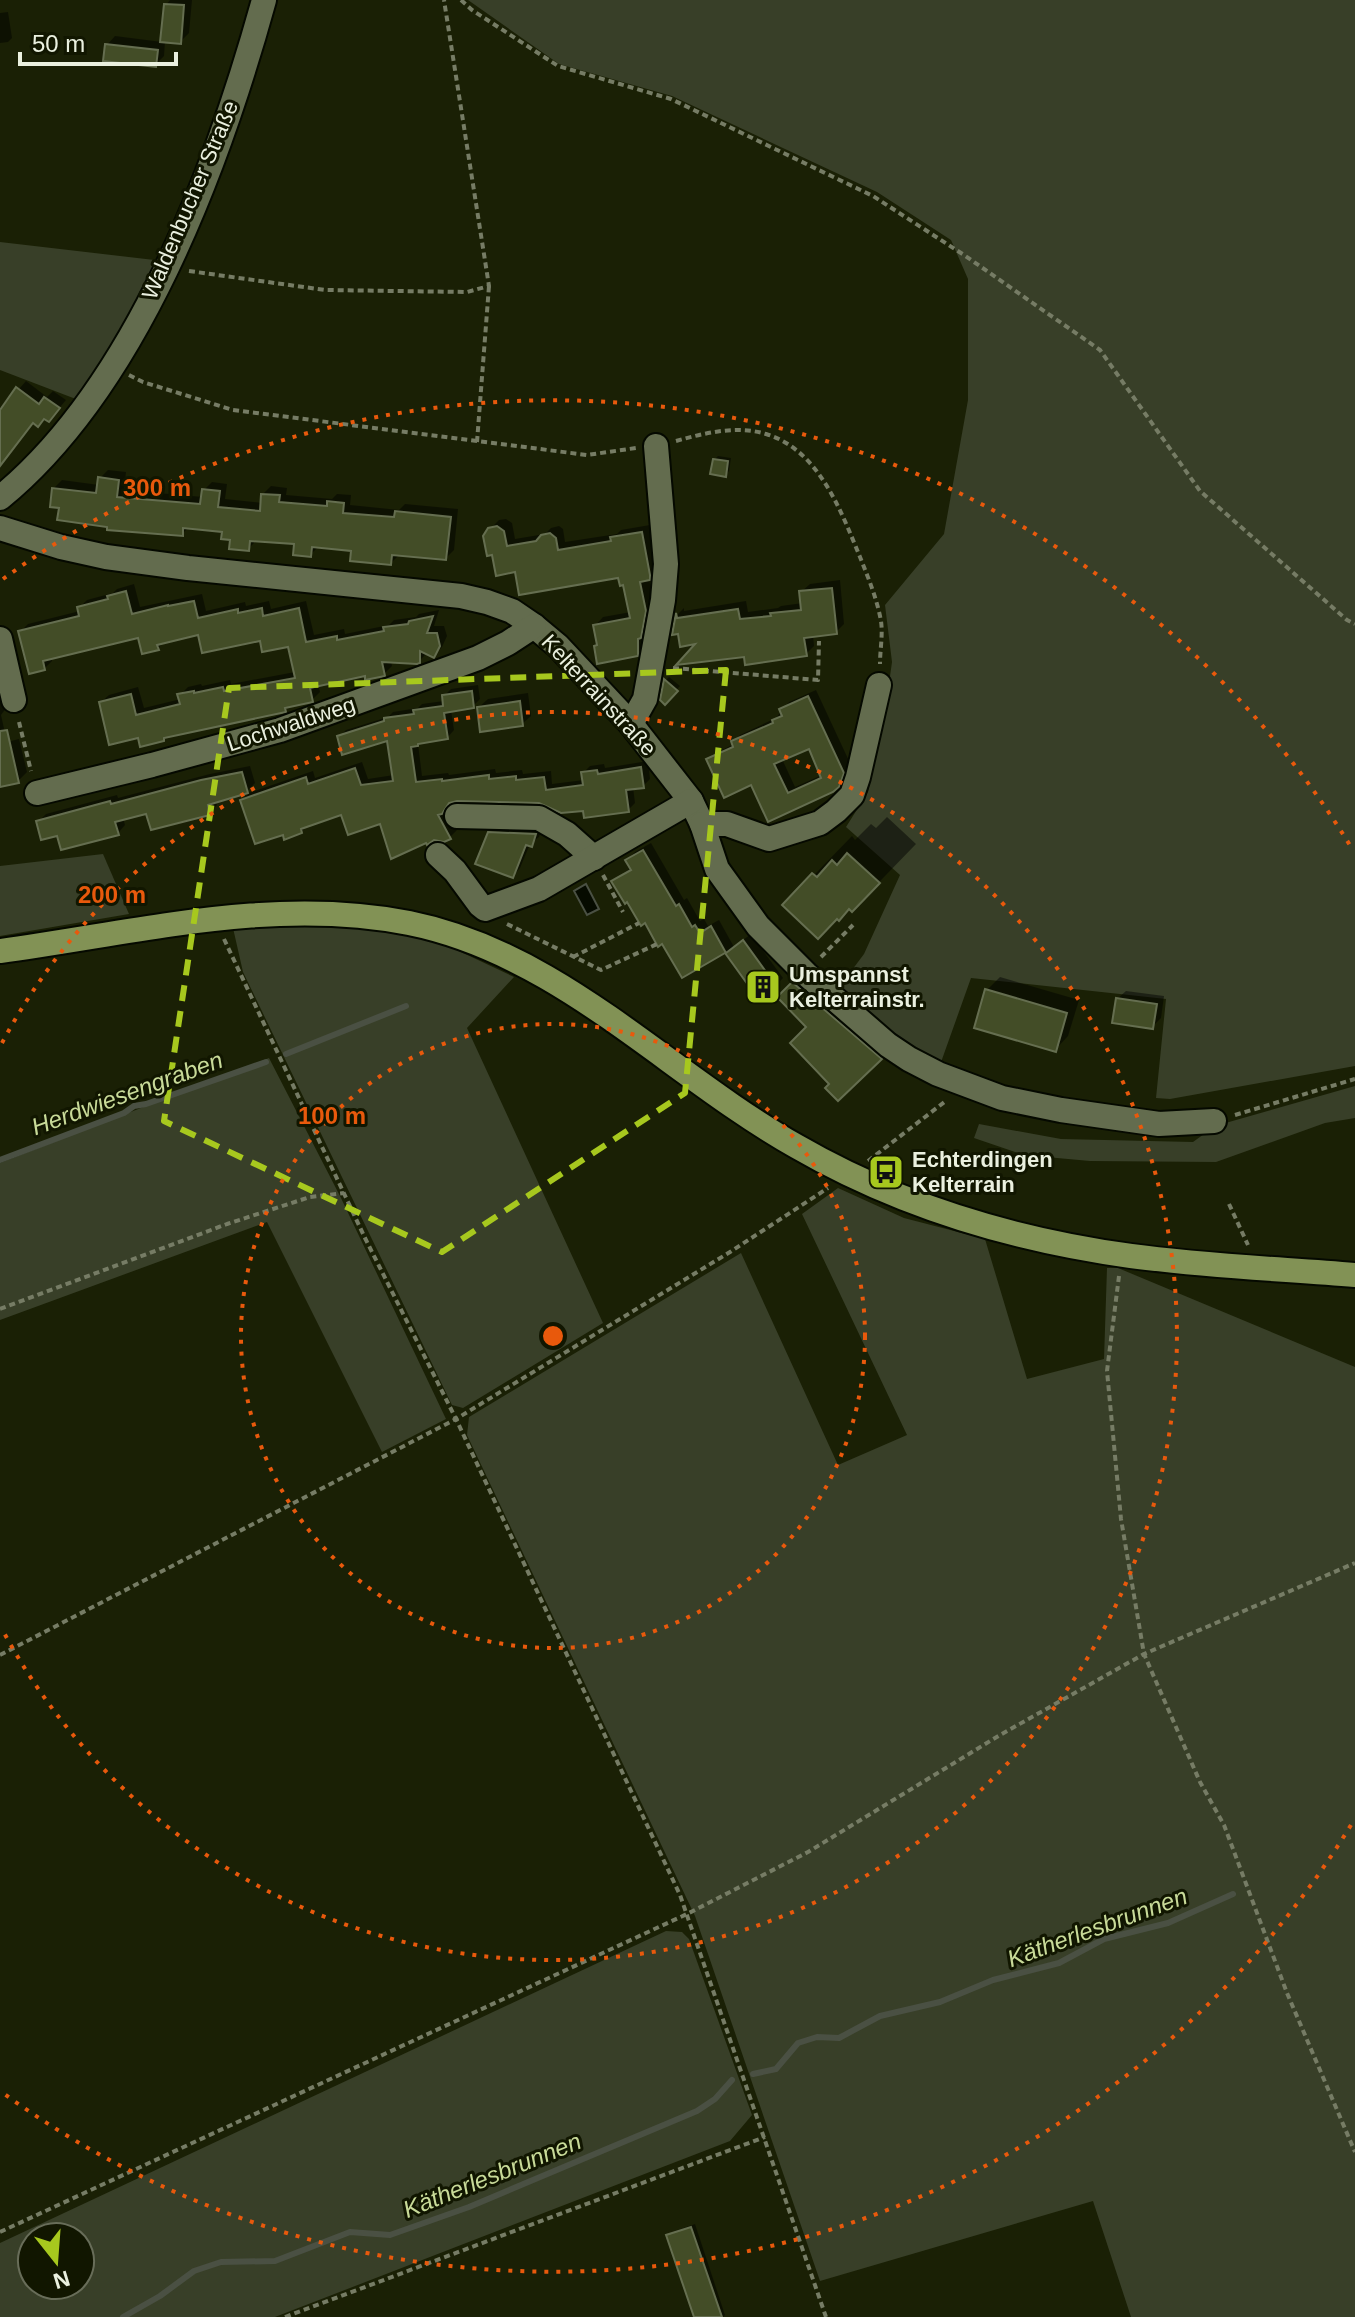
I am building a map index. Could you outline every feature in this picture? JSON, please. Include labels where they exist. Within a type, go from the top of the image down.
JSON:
[{"type":"main road","points":[[0,951],[216,918],[280,913],[362,915],[424,927],[478,944],[522,963],[558,984],[767,1129],[821,1161],[899,1196],[971,1220],[1060,1243],[1123,1254],[1355,1275]]},
{"type":"street","name":"Waldenbucher Straße","points":[[0,498],[61,438],[113,368],[167,265],[196,200],[233,102],[264,0]]},
{"type":"street","points":[[631,724],[645,699],[663,600],[666,564],[656,446]]},
{"type":"street","name":"Kelterrainstraße","points":[[0,529],[106,557],[461,596],[512,611],[558,646],[631,724],[691,801],[717,869],[758,926],[806,974],[888,1045],[909,1059],[963,1085],[1002,1098],[1159,1124],[1214,1121]]},
{"type":"street","name":"Lochwaldweg","points":[[37,793],[280,730],[478,658],[534,626]]},
{"type":"street","points":[[0,639],[14,700]]},
{"type":"street","points":[[702,824],[727,824],[769,839],[820,823],[836,811],[852,795],[879,685]]},
{"type":"street","points":[[438,855],[455,871],[482,907],[539,889],[691,801]]},
{"type":"street","points":[[457,816],[539,818],[567,834],[594,858]]},
{"type":"path","points":[[444,0],[489,286],[477,442]]},
{"type":"path","points":[[461,0],[558,66],[671,99],[873,196],[964,255],[1100,350],[1200,491],[1355,624]]},
{"type":"path","points":[[167,265],[198,274],[325,290],[467,292],[489,286]]},
{"type":"path","points":[[113,368],[143,382],[233,410],[587,455],[656,446],[705,433],[745,429],[768,434],[792,445],[812,467],[839,506],[872,588],[881,623],[879,685]]},
{"type":"path","points":[[651,666],[818,680],[819,641]]},
{"type":"path","points":[[14,700],[31,768]]},
{"type":"path","points":[[594,858],[623,912]]},
{"type":"path","points":[[482,907],[503,922],[601,970],[657,944]]},
{"type":"path","points":[[216,918],[344,1193],[456,1419],[687,1914],[826,2317]]},
{"type":"path","points":[[573,957],[639,923]]},
{"type":"path","points":[[825,953],[853,925]]},
{"type":"path","points":[[1214,1121],[1355,1079]]},
{"type":"path","points":[[0,1655],[456,1419],[730,1252],[850,1173],[927,1117],[963,1085]]},
{"type":"path","points":[[0,1309],[227,1224],[310,1197],[344,1193]]},
{"type":"path","points":[[1229,1204],[1247,1242],[1252,1267]]},
{"type":"path","points":[[1123,1254],[1107,1371],[1121,1519],[1144,1654],[1200,1782],[1224,1825],[1287,1993],[1355,2152]]},
{"type":"path","points":[[0,2232],[687,1914],[808,1852],[1000,1735],[1144,1654],[1355,1563]]},
{"type":"path","points":[[285,2317],[765,2137]]},
{"type":"highlighted area","points":[[726,670],[685,1093],[442,1252],[164,1121],[229,688]]},
{"type":"green space","points":[[468,0],[1355,0],[1355,1066],[1170,1099],[1156,1098],[1166,999],[971,978],[940,1065],[894,1041],[837,990],[864,954],[900,875],[846,827],[868,792],[885,712],[892,662],[885,605],[944,534],[968,400],[968,279],[951,240],[877,192],[672,96],[559,64]]},
{"type":"green space","points":[[0,242],[163,261],[81,401],[0,370]]},
{"type":"green space","points":[[103,854],[129,914],[0,936],[0,866]]},
{"type":"green space","points":[[356,925],[444,944],[514,977],[467,1028],[603,1323],[463,1408],[452,1405],[243,972],[233,928]]},
{"type":"green space","points":[[269,1058],[341,1198],[446,1419],[382,1452],[267,1222],[0,1320],[0,1163]]},
{"type":"green space","points":[[1355,1086],[1355,1118],[1325,1123],[1216,1162],[1090,1161],[1024,1155],[974,1138],[979,1124],[1061,1139],[1193,1142],[1215,1126]]},
{"type":"green space","points":[[838,1188],[904,1218],[985,1239],[1027,1379],[1104,1359],[1107,1268],[1118,1268],[1355,1367],[1355,2317],[1131,2317],[1093,2201],[820,2281],[695,1916],[467,1435],[469,1417],[741,1253],[838,1465],[907,1435],[802,1214]]},
{"type":"green space","points":[[666,1931],[682,1932],[689,1939],[752,2115],[730,2141],[275,2317],[0,2317],[0,2243],[16,2236],[16,2301],[96,2301],[96,2221],[47,2221]]},
{"type":"shaded area","points":[[586,884],[599,909],[587,915],[574,891]]},
{"type":"building","points":[[164,4],[184,5],[181,44],[160,42]]},
{"type":"building","points":[[105,44],[158,50],[156,67],[103,61]]},
{"type":"building","points":[[16,387],[39,404],[44,397],[60,408],[49,422],[44,419],[38,427],[33,423],[0,466],[0,410]]},
{"type":"building","points":[[713,459],[728,461],[726,477],[710,474]]},
{"type":"building","points":[[98,477],[119,480],[117,497],[200,504],[202,489],[220,491],[218,507],[260,511],[261,494],[280,495],[279,502],[327,506],[327,501],[344,503],[343,513],[394,517],[395,511],[451,517],[446,560],[392,555],[391,565],[350,561],[351,551],[312,547],[311,557],[293,555],[294,544],[250,541],[249,551],[229,549],[230,540],[221,539],[222,532],[183,528],[183,536],[107,530],[107,527],[57,520],[59,508],[50,507],[52,488],[96,493]]},
{"type":"building","points":[[497,526],[504,531],[507,546],[536,541],[541,535],[550,533],[556,538],[558,550],[642,532],[650,580],[640,582],[646,611],[641,638],[638,639],[638,656],[597,664],[593,625],[630,618],[623,585],[620,586],[618,578],[519,595],[515,572],[496,576],[492,555],[487,556],[483,536],[488,528]]},
{"type":"building","points":[[832,588],[837,634],[804,638],[807,656],[745,665],[744,657],[676,665],[695,644],[680,647],[678,634],[672,635],[676,613],[677,618],[738,609],[740,619],[771,616],[770,613],[801,610],[799,591]]},
{"type":"building","points":[[126,591],[132,614],[194,601],[198,618],[238,609],[238,613],[262,608],[263,616],[299,608],[306,642],[384,631],[383,627],[408,624],[409,621],[433,616],[427,633],[437,633],[440,646],[434,658],[420,651],[420,663],[417,664],[382,662],[385,676],[365,680],[365,676],[310,688],[313,702],[285,708],[286,712],[164,738],[164,741],[140,747],[138,738],[109,745],[99,702],[131,694],[136,715],[180,704],[177,694],[223,687],[224,691],[295,678],[288,647],[262,652],[260,641],[202,653],[198,635],[157,645],[159,650],[142,654],[138,638],[43,661],[45,670],[29,674],[18,631],[79,616],[77,607]]},
{"type":"building","points":[[664,679],[678,691],[665,705],[660,700]]},
{"type":"building","points":[[472,691],[474,708],[444,713],[448,739],[411,747],[416,782],[489,775],[489,779],[516,776],[516,780],[544,777],[546,790],[583,785],[581,772],[597,770],[598,774],[641,767],[644,788],[626,790],[629,812],[584,818],[583,811],[561,813],[539,803],[457,801],[449,803],[438,815],[451,839],[444,842],[434,840],[391,859],[380,824],[348,835],[341,815],[301,829],[302,833],[284,840],[283,835],[255,844],[240,800],[306,777],[308,784],[355,768],[361,785],[393,781],[387,741],[342,755],[337,736],[384,721],[384,718],[443,706],[442,695]]},
{"type":"building","points":[[808,696],[844,773],[839,787],[833,792],[768,822],[751,785],[724,798],[706,759],[733,747],[731,741],[773,723],[772,720],[782,716],[779,709]],"holes":[[[809,749],[821,778],[788,793],[774,764]]]},
{"type":"building","points":[[520,701],[523,726],[480,732],[477,707]]},
{"type":"building","points":[[7,730],[19,783],[0,787],[0,731]]},
{"type":"building","points":[[242,772],[248,793],[208,805],[210,815],[151,830],[146,814],[115,822],[119,835],[61,850],[57,836],[41,840],[36,821]]},
{"type":"building","points":[[488,832],[536,834],[532,847],[526,845],[513,878],[475,864]]},
{"type":"building","points":[[643,850],[692,927],[695,925],[700,933],[711,926],[726,953],[743,940],[777,987],[759,1000],[725,953],[682,978],[662,944],[658,947],[645,923],[641,926],[611,881],[631,870],[625,860]]},
{"type":"building","points":[[847,853],[880,883],[852,912],[849,909],[818,939],[782,905],[812,873],[817,877],[832,860],[837,865]]},
{"type":"building","points":[[792,982],[882,1059],[838,1101],[825,1088],[829,1084],[790,1043],[806,1027],[777,997]]},
{"type":"building","points":[[985,989],[1067,1013],[1056,1052],[974,1028]]},
{"type":"building","points":[[1116,998],[1157,1004],[1153,1029],[1112,1023]]},
{"type":"building","points":[[691,2227],[722,2317],[694,2317],[666,2235]]},
{"type":"waterway","name":"Herdwiesengraben","points":[[286,1054],[406,1006]]},
{"type":"waterway","name":"Herdwiesengraben","points":[[0,1160],[124,1113],[134,1106],[266,1062]]},
{"type":"waterway","name":"Kätherlesbrunnen","points":[[753,2074],[776,2069],[798,2043],[817,2037],[839,2038],[880,2016],[940,2002],[993,1980],[1059,1963],[1104,1939],[1168,1923],[1233,1894]]},
{"type":"waterway","name":"Kätherlesbrunnen","points":[[123,2317],[160,2296],[194,2271],[221,2262],[275,2261],[350,2232],[390,2235],[469,2207],[697,2111],[715,2099],[732,2080]]},
{"type":"place","name":"Umspannst Kelterrainstr.","points":[[763,987]]},
{"type":"place","name":"Echterdingen Kelterrain","points":[[886,1172]]}]
